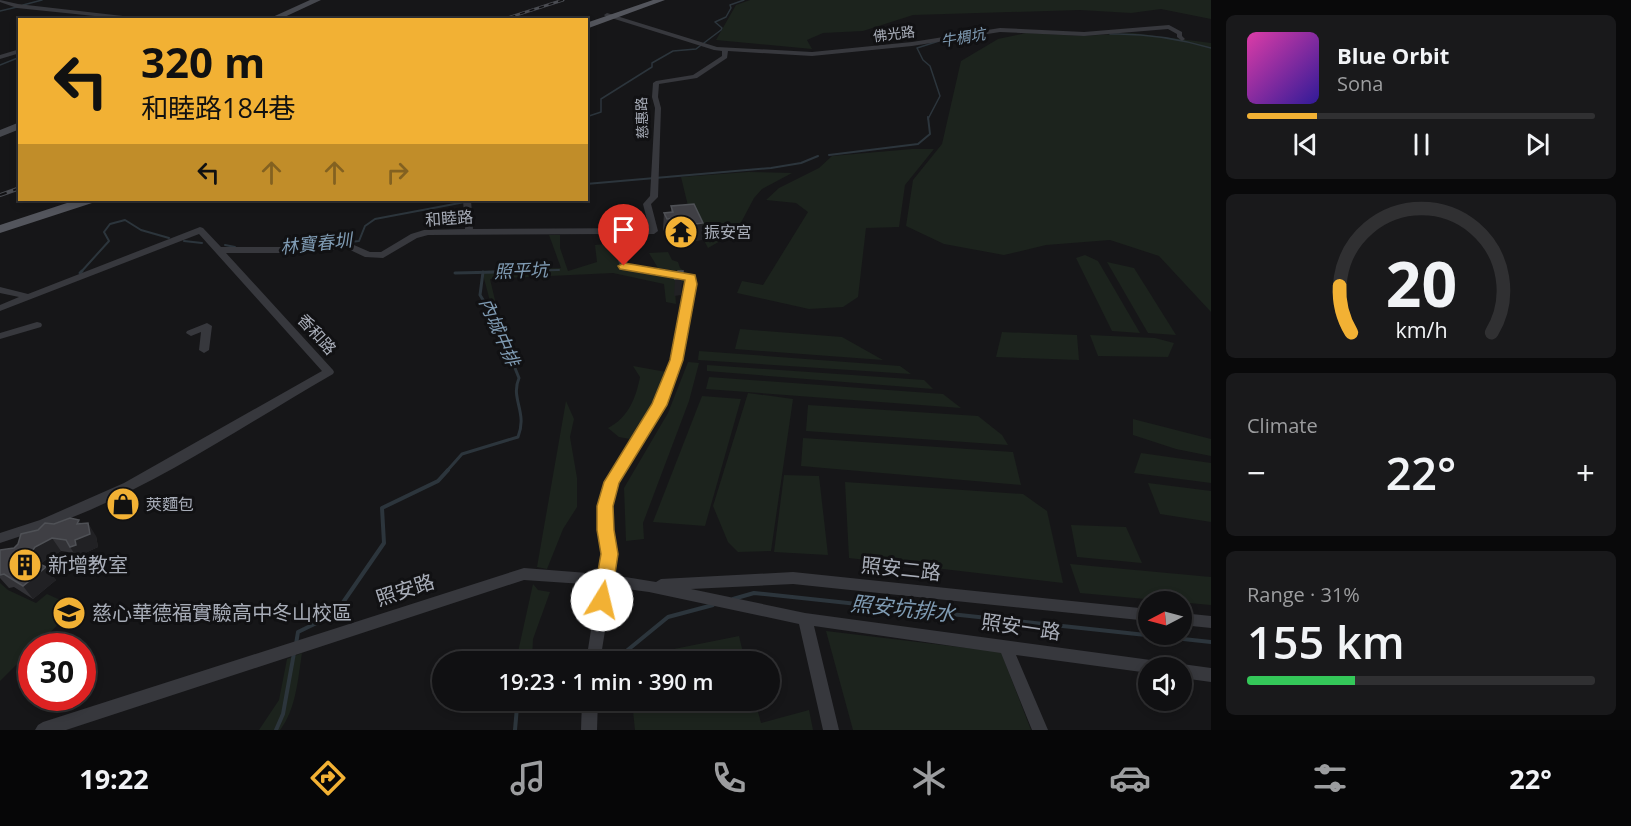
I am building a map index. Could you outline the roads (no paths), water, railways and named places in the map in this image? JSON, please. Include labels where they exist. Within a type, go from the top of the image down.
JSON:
[{"type":"main road","points":[[609,16],[650,0]]},
{"type":"main road","points":[[588,23],[661,0]]},
{"type":"main road","points":[[0,223],[67,201]]},
{"type":"main road","points":[[0,230],[84,201]]},
{"type":"street","points":[[0,0],[122,18]]},
{"type":"street","points":[[275,18],[317,0]]},
{"type":"street","points":[[0,6],[9,3]]},
{"type":"street","name":"佛光路","points":[[609,16],[700,46],[725,50],[812,54],[912,44],[1000,30],[1084,34],[1169,27],[1180,33],[1179,36],[1182,39]]},
{"type":"street","name":"慈惠路","points":[[654,231],[646,204],[654,197],[658,108],[655,98],[656,83],[695,77],[725,57],[725,50]]},
{"type":"street","points":[[0,57],[18,52]]},
{"type":"street","points":[[0,134],[18,126]]},
{"type":"street","points":[[467,201],[470,231]]},
{"type":"street","name":"香和路","points":[[0,308],[200,230],[329,372],[111,495],[44,523],[0,538]]},
{"type":"street","name":"和睦路","points":[[219,250],[310,250],[347,245],[368,255],[383,255],[414,236],[427,232],[654,231]]},
{"type":"street","points":[[595,651],[610,554],[605,530],[605,506],[612,482],[659,405],[677,360],[691,277],[624,266],[611,232]]},
{"type":"street","points":[[0,290],[29,297]]},
{"type":"street","points":[[0,336],[37,326]]},
{"type":"street","points":[[191,333],[207,326],[204,350]]},
{"type":"street","name":"照安路","points":[[44,730],[524,574],[649,586]]},
{"type":"street","name":"照安二路","points":[[649,586],[793,578],[1138,614]]},
{"type":"street","name":"照安一路","points":[[649,586],[805,619],[1138,665]]},
{"type":"street","points":[[805,619],[831,730]]},
{"type":"street","points":[[1192,620],[1211,622]]},
{"type":"street","points":[[1005,646],[1040,730]]},
{"type":"street","points":[[1192,672],[1211,675]]},
{"type":"street","points":[[589,730],[590,711]]},
{"type":"waterway","points":[[23,5],[42,0]]},
{"type":"waterway","name":"林寶春圳","points":[[588,116],[601,112],[601,99],[652,67],[652,63],[673,51],[696,49],[721,30],[722,28],[715,22],[726,17],[731,8],[730,5],[744,0]]},
{"type":"waterway","points":[[0,11],[17,7]]},
{"type":"waterway","points":[[98,18],[101,16]]},
{"type":"waterway","name":"牛椆坑","points":[[1110,34],[1161,37],[1211,48]]},
{"type":"waterway","name":"牛椆坑","points":[[928,119],[940,96],[930,66],[923,60],[917,48],[939,41]]},
{"type":"waterway","points":[[0,65],[18,58]]},
{"type":"waterway","name":"牛椆坑","points":[[829,155],[918,144],[930,134],[928,119]]},
{"type":"waterway","name":"牛椆坑","points":[[588,184],[771,168],[801,163],[818,156]]},
{"type":"waterway","name":"林寶春圳","points":[[308,247],[359,241],[365,226],[375,219],[465,202]]},
{"type":"waterway","name":"林寶春圳","points":[[81,272],[109,241],[104,232],[110,224],[125,220],[141,230],[169,238]]},
{"type":"waterway","name":"林寶春圳","points":[[184,241],[202,243]]},
{"type":"waterway","name":"林寶春圳","points":[[225,245],[235,247]]},
{"type":"waterway","name":"照平坑","points":[[484,272],[559,270]]},
{"type":"waterway","name":"照平坑","points":[[483,272],[536,271]]},
{"type":"waterway","name":"內城中排","points":[[446,472],[462,454],[518,437],[521,428],[516,393],[519,378],[496,321],[480,295],[483,272]]},
{"type":"waterway","points":[[455,273],[483,272]]},
{"type":"waterway","name":"內城中排","points":[[296,644],[298,632],[335,614],[384,543],[382,508],[438,481],[448,470]]},
{"type":"waterway","name":"照安坑排水","points":[[733,599],[754,593],[1211,642]]},
{"type":"waterway","name":"照安坑排水","points":[[626,651],[668,617],[713,605]]},
{"type":"waterway","name":"內城中排","points":[[276,730],[283,714],[294,653]]},
{"type":"waterway","name":"照安坑排水","points":[[515,730],[517,711]]},
{"type":"railway","points":[[507,18],[563,0]]},
{"type":"railway","points":[[0,195],[18,189]]},
{"type":"place","name":"振安宮","points":[[681,232]]},
{"type":"place","name":"莢麵包","points":[[123,504]]},
{"type":"place","name":"新增教室","points":[[25,565]]},
{"type":"place","name":"慈心華德福實驗高中冬山校區","points":[[69,613]]}]
